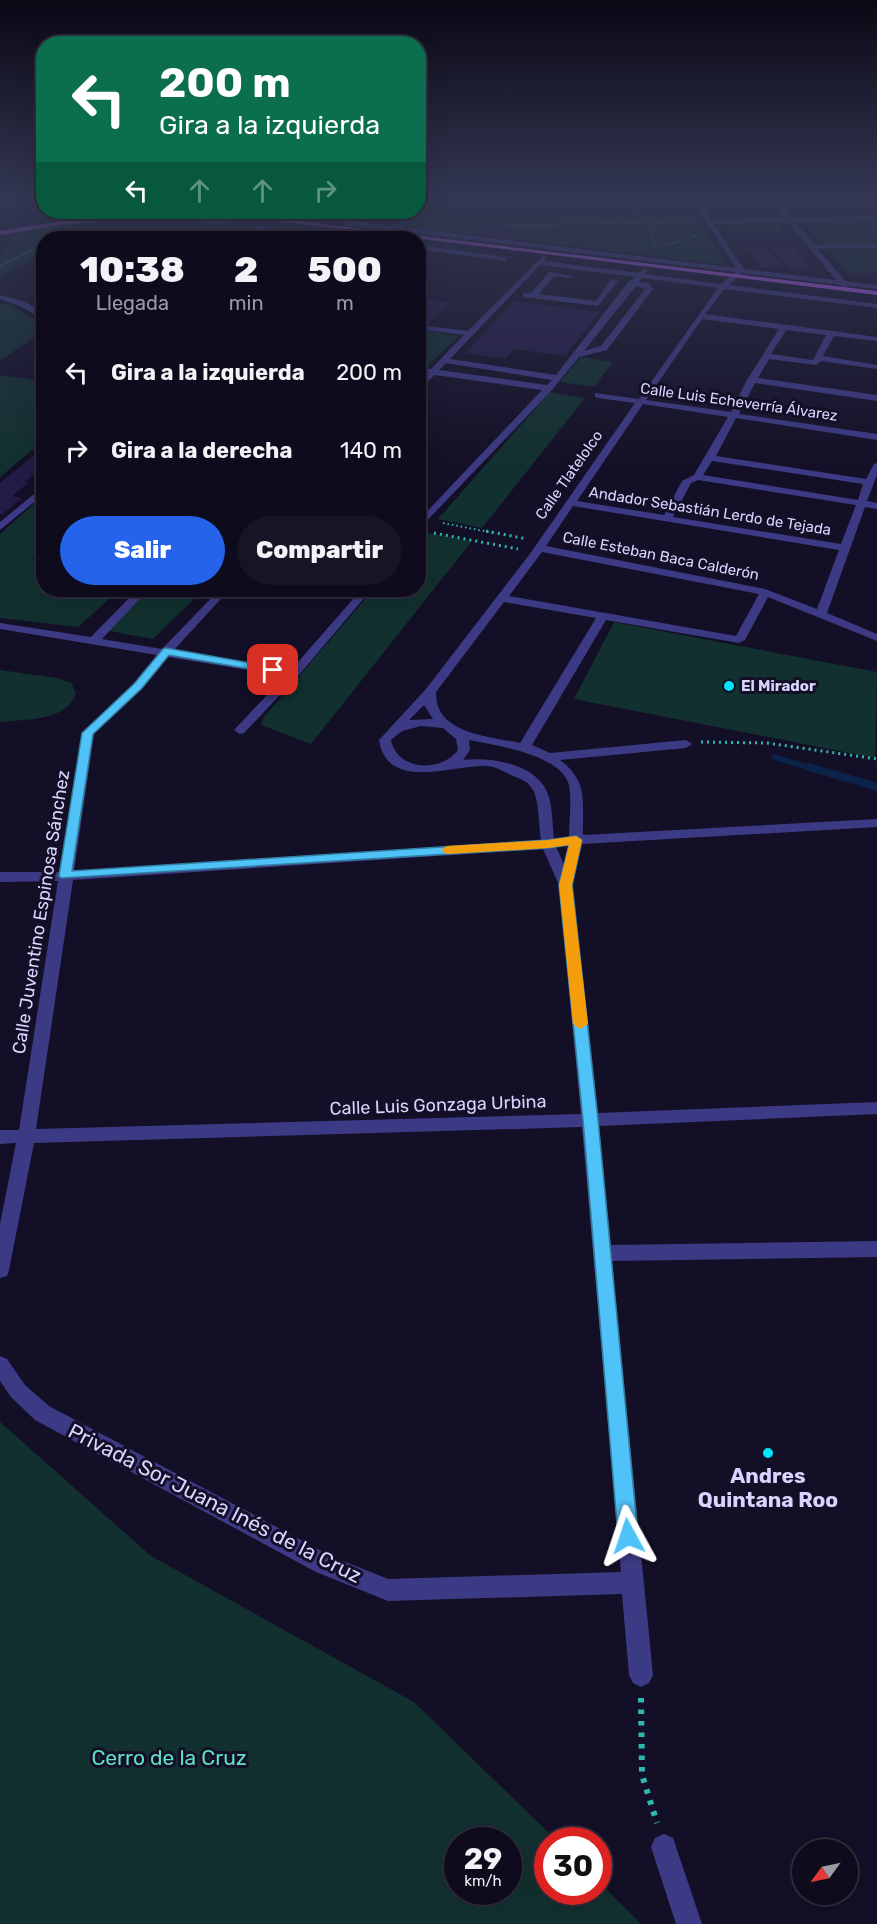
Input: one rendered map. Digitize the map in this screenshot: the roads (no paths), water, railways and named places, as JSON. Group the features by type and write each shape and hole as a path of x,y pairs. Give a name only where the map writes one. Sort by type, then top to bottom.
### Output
{"main road":[{"path":"790,288 877,300"},
{"path":"853,288 877,293"}],"street":[{"path":"426,379 516,288"},
{"path":"534,296 541,288"},
{"path":"598,303 609,288"},
{"path":"426,519 558,378 631,288"},
{"path":"576,355 604,348 650,289 648,288"},
{"name":"Calle Tlatelolco","path":"390,733 429,692 502,598 700,316 724,288"},
{"path":"779,288 877,306"},
{"path":"846,288 852,297"},
{"path":"511,293 598,303 611,310"},
{"path":"0,297 22,304 36,313"},
{"path":"700,316 877,339"},
{"path":"697,477 734,415 751,380 784,327"},
{"path":"426,328 470,334"},
{"path":"811,372 831,333"},
{"path":"766,356 877,398"},
{"path":"444,360 558,378"},
{"path":"751,380 877,367"},
{"path":"426,370 549,388"},
{"name":"Calle Luis Echeverría Álvarez","path":"598,395 877,437"},
{"path":"710,458 869,483"},
{"path":"821,614 861,503 877,466"},
{"path":"790,492 800,472"},
{"path":"667,519 687,481 697,477 877,506"},
{"path":"0,527 36,496"},
{"name":"Andador Sebastián Lerdo de Tejada","path":"570,503 845,548"},
{"name":"Calle Esteban Baca Calderón","path":"539,548 765,592 877,638"},
{"path":"502,598 739,640 765,592"},
{"path":"94,641 136,597"},
{"name":"Calle Juventino Espinosa Sánchez","path":"0,1270 26,1138 88,733 138,686 166,651 217,597"},
{"path":"240,730 294,674 360,597"},
{"path":"524,747 603,616"},
{"path":"0,626 166,651 294,674"},
{"path":"849,627 877,633"},
{"path":"429,692 427,704 446,725 460,734 524,747 548,757 569,773 574,784 576,840 566,885"},
{"path":"446,725 422,722 398,727 385,740 384,748 387,755 395,761 418,768 473,762 496,763 530,778 541,792 548,844 566,885 591,1120 601,1253 641,1675"},
{"path":"444,766 453,762 464,752 465,746 460,734"},
{"path":"548,757 686,744"},
{"path":"0,878 65,876 548,844 576,840 877,823"},
{"name":"Calle Luis Gonzaga Urbina","path":"0,1137 591,1120 877,1108"},
{"path":"601,1253 877,1249"},
{"name":"Privada Sor Juana Inés de la Cruz","path":"0,1365 18,1391 42,1413 324,1564 388,1590 632,1583"},
{"path":"664,1847 689,1924"}],"waterway":[{"path":"774,757 814,769"},
{"path":"809,767 877,787"}],"place":[{"name":"El Mirador","path":"729,686"},
{"name":"Andres Quintana Roo","path":"768,1453"}],"park label":[{"name":"Cerro de la Cruz","path":"169,1757"}]}
